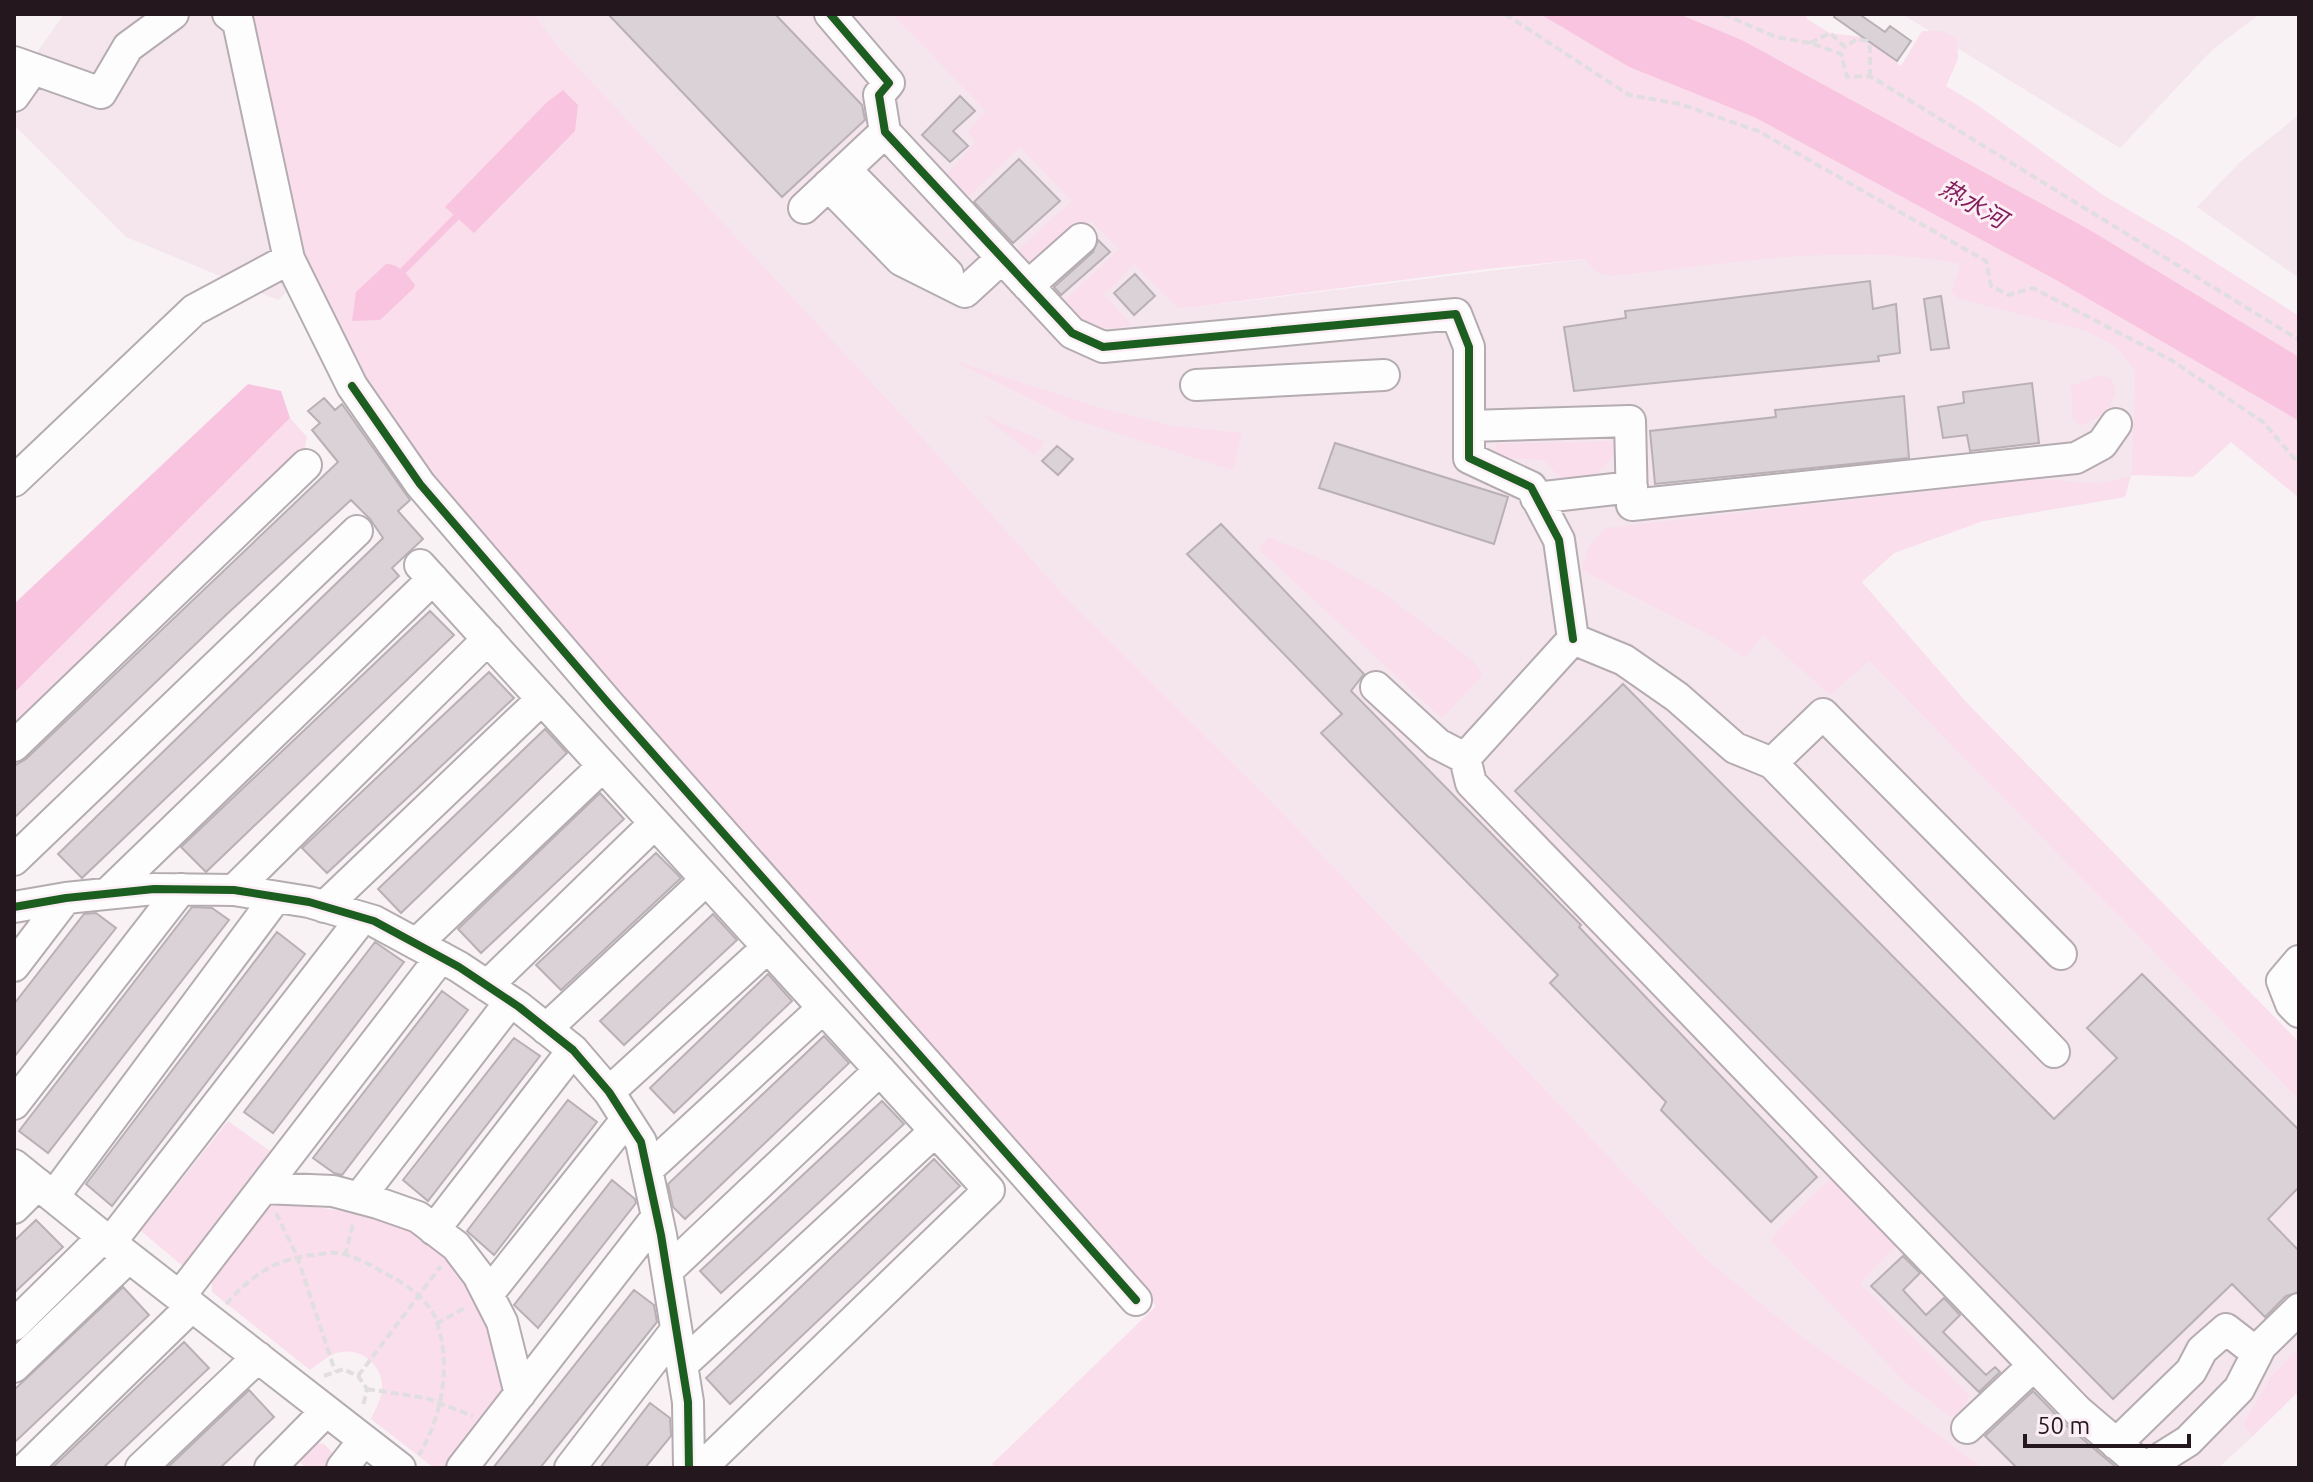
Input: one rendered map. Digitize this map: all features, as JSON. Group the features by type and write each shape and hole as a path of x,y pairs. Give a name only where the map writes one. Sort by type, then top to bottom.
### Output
{"street":[{"path":"14,96 20,61 101,93 128,47 173,14"},
{"path":"228,14 238,22 289,259 352,386 420,484 609,704 1136,1300"},
{"path":"830,14 889,83 879,95 885,132 1072,333 1103,347 1456,314 1469,347 1469,458 1531,487 1559,540 1573,639"},
{"path":"804,208 885,132"},
{"path":"837,177 901,260 965,292 1002,258"},
{"path":"1028,286 1081,239"},
{"path":"14,481 194,310 289,259"},
{"path":"1287,330 1288,380"},
{"path":"1196,385 1384,375"},
{"path":"1469,426 1630,421 1632,505 2076,458 2102,444 2116,424"},
{"path":"14,746 306,465"},
{"path":"1536,498 1632,487"},
{"path":"14,860 357,531"},
{"path":"108,893 426,572 989,1190 701,1468"},
{"path":"234,890 488,639"},
{"path":"1465,758 1573,639"},
{"path":"1573,639 1624,660 1677,697 1735,748 1772,763 2054,1052"},
{"path":"1376,687 1438,744 1465,758 1471,783 2033,1366 2078,1411 2145,1468 2188,1441 2229,1400 2239,1389 2261,1346 2299,1309"},
{"path":"324,907 542,699"},
{"path":"1772,763 1823,714 2061,954"},
{"path":"26,1468 194,1307 263,1188 428,950 603,766"},
{"path":"359,1198 499,994 655,823"},
{"path":"546,1029 706,880"},
{"path":"14,1104 181,889"},
{"path":"14,907 108,893 181,889 234,890 324,907 374,921 428,950 499,994 573,1050 609,1092 641,1142 667,1271 688,1402 689,1454 667,1468"},
{"path":"14,1208 46,1190 276,897"},
{"path":"14,966 66,898"},
{"path":"14,1367 114,1246 362,918"},
{"path":"609,1092 768,947"},
{"path":"2299,961 2282,981 2291,1004 2299,1012"},
{"path":"647,1170 823,1008"},
{"path":"445,1238 573,1050"},
{"path":"667,1271 880,1070"},
{"path":"488,1294 626,1120"},
{"path":"682,1365 935,1131"},
{"path":"14,1165 336,1418 409,1462"},
{"path":"263,1188 333,1191 359,1198 418,1217 445,1238 478,1275 502,1322 520,1394"},
{"path":"462,1468 657,1217"},
{"path":"14,1325 114,1246"},
{"path":"2116,1444 2191,1371 2202,1350 2226,1329 2257,1353"},
{"path":"570,1468 676,1330"},
{"path":"141,1468 258,1357"},
{"path":"1967,1428 2033,1366"},
{"path":"270,1468 336,1418"},
{"path":"336,1418 342,1468"}],"path":[{"path":"1505,14 1629,95 1680,104 1758,131 1986,261 1991,286 2008,295 2033,288 2171,360 2263,422 2299,464"},
{"path":"1723,14 1776,37 1810,43 1841,54 1847,77 1870,76 2299,340"},
{"path":"1810,43 1830,33 1845,47 1857,39 1867,41 1870,76"},
{"path":"263,1188 297,1256 335,1371"},
{"path":"345,1256 359,1198"},
{"path":"358,1376 418,1296 445,1238"},
{"path":"194,1307 245,1282 269,1266 297,1256 337,1253 371,1265 396,1279 433,1312 443,1361 441,1402 431,1435 409,1462"},
{"path":"436,1324 488,1294"},
{"path":"343,1369 358,1376 367,1389 366,1401 336,1418 327,1373 335,1371 343,1369"},
{"path":"367,1389 441,1402 495,1426"}],"shaded area":[{"path":"64,14 892,14 1180,309 1586,259 1839,253 1923,257 1962,264 2116,347 2135,371 2131,475 2125,497 1983,521 1894,553 1862,582 1868,660 2299,1100 2299,1347 2271,1376 2243,1424 2252,1437 2218,1468 1983,1468 1801,1336 1706,1259 1275,805 1070,602 557,45 278,300 126,237 14,125 14,85"},
{"path":"246,14 533,14 557,45 897,410 1070,602 1275,805 1706,1259 1801,1336 1983,1468 996,1468 992,1464 1156,1306 447,501 360,380 293,231"},
{"path":"892,14 1540,14 1629,67 1756,118 2054,279 2299,421 2299,498 2231,442 2193,477 2131,475 2135,371 2116,347 2084,330 1960,299 1951,292 1961,264 1874,255 1830,255 1741,261 1610,276 1595,271 1585,259 1179,309 1134,264 1104,295 1132,325 1110,328 1093,326 1078,319 1063,303 1119,249 1091,221 1037,268 1025,266 946,175 975,143 968,131 986,111","holes":["1020,147 1072,201 1018,250 967,198"]},
{"path":"1679,14 1806,14 1807,19 1830,33 1862,37 1901,66 1922,31 1942,31 1957,39 1958,59 1946,86 2103,195 2299,316 2299,357 2090,230 1742,40"},
{"path":"1902,14 2260,14 2212,50 2120,148"},
{"path":"2299,115 2299,278 2197,207 2240,162"},
{"path":"952,360 1100,408 1173,426 1242,433 1233,470 1072,419"},
{"path":"2100,375 2112,379 2116,392 2107,412 2080,426 2073,419 2071,386"},
{"path":"981,414 1045,442 1034,455"},
{"path":"290,418 307,437 304,453 14,734 14,693"},
{"path":"1621,441 1619,450 1593,478 1561,478 1544,460 1495,457 1496,444"},
{"path":"2131,476 2125,497 1983,521 1894,553 1862,582 1969,705 2299,1042 2299,1100 1869,661 1830,695 1763,635 1745,657 1711,636 1582,570 1588,548 1605,528 2039,479 2100,484"},
{"path":"1268,537 1331,563 1383,593 1473,661 1483,675 1442,718 1259,549"},
{"path":"228,1121 270,1151 274,1161 185,1268 141,1231"},
{"path":"1834,1175 1898,1244 1860,1283 1969,1395 1963,1411 1950,1416 1907,1384 1771,1241 1776,1232"},
{"path":"268,1199 371,1216 404,1225 437,1242 479,1301 494,1340 507,1400 453,1465 434,1468 371,1419 379,1401 382,1381 375,1365 369,1360 354,1352 337,1353 310,1370 212,1292 212,1275"},
{"path":"2299,1347 2299,1391 2252,1437 2243,1424 2271,1376"},
{"path":"315,1443 324,1444 332,1452 326,1468 306,1468 296,1458"}],"water":[{"name":"热水河","path":"1540,14 1679,14 1742,40 2090,230 2299,357 2299,421 2054,279 1756,118 1629,67"},
{"path":"563,90 578,105 575,131 474,233 445,207 546,103"},
{"path":"386,264 403,271 415,285 413,289 380,320 352,321 356,292"},
{"path":"248,384 281,391 290,418 14,693 14,604"}],"building":[{"path":"608,14 775,14 862,105 865,120 782,197"},
{"path":"1836,14 1859,14 1885,32 1890,26 1911,41 1897,61 1834,17"},
{"path":"960,96 975,111 953,131 968,146 950,162 922,135"},
{"path":"1019,159 1060,201 1013,243 974,202"},
{"path":"1098,240 1110,252 1061,295 1054,287 1093,252"},
{"path":"1135,274 1155,296 1134,315 1114,293"},
{"path":"1870,281 1873,309 1896,304 1900,353 1878,356 1879,361 1574,391 1564,327 1626,318 1625,311"},
{"path":"1941,296 1949,348 1931,350 1924,299"},
{"path":"2032,383 2039,443 1970,451 1967,435 1943,438 1938,407 1964,403 1963,392"},
{"path":"1904,396 1909,458 1655,484 1650,431 1776,417 1775,410"},
{"path":"324,398 335,410 342,404 410,500 398,511 423,539 392,568 399,576 82,878 58,854 383,538 351,500 14,818 14,766 26,759 338,462 312,430 320,423 308,411"},
{"path":"1335,443 1508,497 1494,544 1319,488"},
{"path":"1057,446 1073,459 1058,475 1042,461"},
{"path":"1221,524 1364,674 1351,691 1581,925 1579,927 1817,1177 1771,1222 1661,1110 1666,1102 1550,983 1558,975 1321,733 1342,714 1187,554"},
{"path":"430,611 454,635 206,872 181,847"},
{"path":"489,672 514,698 327,873 302,848"},
{"path":"1623,684 2054,1119 2117,1058 2087,1028 2142,974 2299,1130 2299,1187 2268,1219 2299,1251 2299,1292 2286,1296 2265,1317 2232,1284 2113,1399 1515,791"},
{"path":"545,729 567,753 401,913 378,889"},
{"path":"600,793 624,819 481,953 458,929"},
{"path":"656,853 681,878 561,990 536,965"},
{"path":"192,907 212,908 229,920 48,1153 19,1131"},
{"path":"96,913 116,928 14,1057 14,1004 84,914"},
{"path":"713,914 737,940 624,1045 600,1021"},
{"path":"277,932 305,954 112,1206 86,1184"},
{"path":"375,942 404,962 273,1133 244,1112"},
{"path":"768,974 792,1001 674,1113 650,1088"},
{"path":"442,991 468,1010 342,1175 334,1173 313,1158"},
{"path":"824,1036 849,1063 685,1219 673,1207 668,1184"},
{"path":"514,1038 540,1056 428,1201 403,1180"},
{"path":"568,1100 597,1122 494,1255 467,1231"},
{"path":"882,1101 904,1124 721,1293 700,1271"},
{"path":"934,1159 960,1186 730,1404 706,1378"},
{"path":"612,1180 636,1203 538,1328 514,1305"},
{"path":"36,1220 63,1247 14,1293 14,1241"},
{"path":"1903,1256 1920,1273 1903,1290 1926,1315 1944,1298 1960,1315 1943,1332 1986,1375 1995,1367 2000,1372 1979,1392 1871,1286"},
{"path":"123,1287 149,1315 14,1443 14,1390"},
{"path":"634,1290 654,1305 657,1322 540,1468 493,1468"},
{"path":"184,1342 209,1368 103,1468 52,1468"},
{"path":"249,1390 274,1417 220,1468 167,1468"},
{"path":"2033,1391 2066,1425 2117,1468 2017,1468 1985,1436"},
{"path":"650,1403 670,1418 671,1436 645,1468 600,1468"}],"waterway":[{"path":"398,276 462,211"}],"cycle path":[{"path":"830,14 889,83 879,95 885,132 1072,333 1103,347 1456,314 1469,347 1469,458 1531,487 1559,540 1573,639"},
{"path":"352,386 420,484 609,704 1136,1300"},
{"path":"14,907 154,889 234,890 309,902 374,921 459,967 519,1007 573,1050 609,1092 641,1142 661,1235 688,1402 689,1468"}]}
